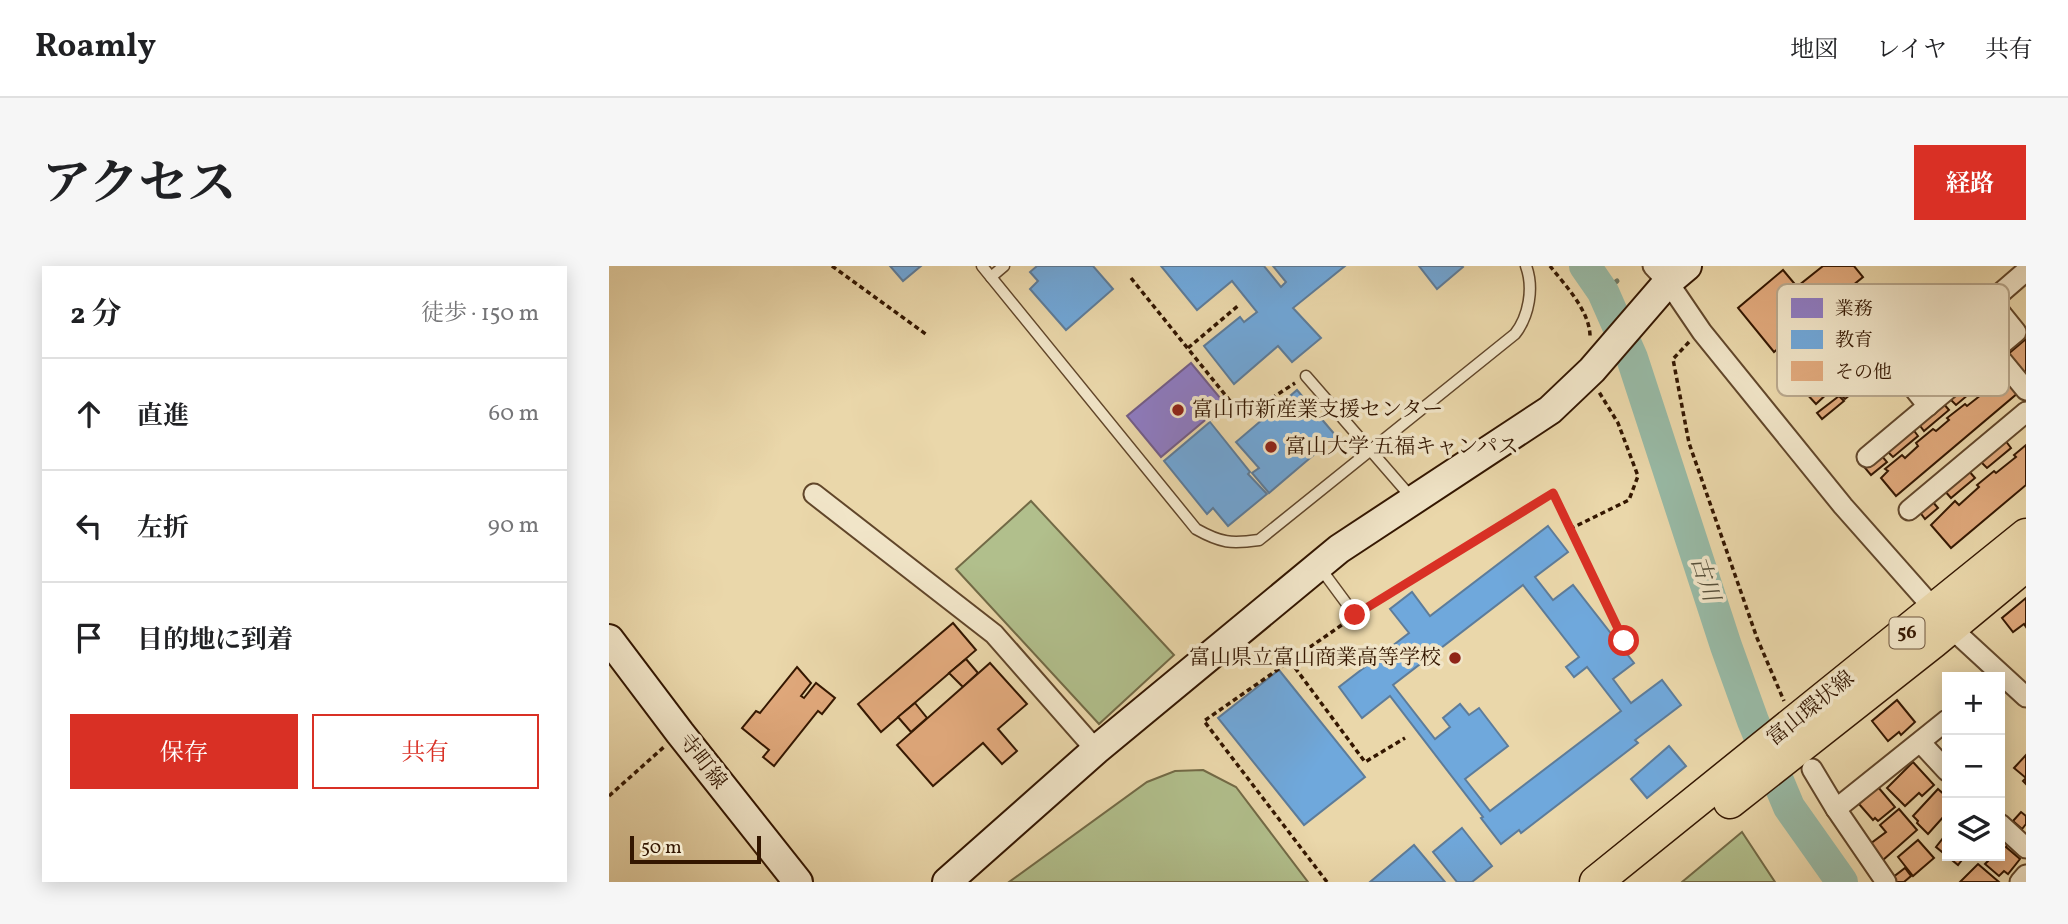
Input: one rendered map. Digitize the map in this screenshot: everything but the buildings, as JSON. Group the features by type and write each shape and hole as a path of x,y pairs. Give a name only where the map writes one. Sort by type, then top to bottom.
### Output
{"main road":[{"name":"富山環状線","path":"1943,619 2026,535"},
{"name":"富山環状線","path":"1596,882 1795,739 1943,619 2026,565"},
{"name":"富山環状線","path":"1631,882 1739,780"}],"street":[{"path":"2009,286 2026,271"},
{"path":"947,882 1096,750 1339,549 1550,410 1593,367 1666,278 1702,332 1843,506 1943,619 1995,672"},
{"path":"2009,323 2016,332 2009,338"},
{"path":"2009,369 2026,390"},
{"path":"1920,396 1928,406"},
{"path":"1867,457 1940,396"},
{"path":"1909,510 2026,412"},
{"path":"814,494 994,634 1096,750"},
{"name":"寺町線","path":"614,655 680,733 798,882"},
{"path":"2005,680 2026,697"},
{"path":"1836,809 1942,724"},
{"path":"1795,739 1836,809 1886,882"},
{"path":"1921,743 1942,766"},
{"path":"2005,829 2026,848"},
{"path":"2019,882 2026,875"}],"lane":[{"path":"982,266 1196,529 1217,541 1240,543 1259,540 1515,334 1527,309 1531,283 1526,266"},
{"path":"991,277 1004,266"},
{"path":"1306,376 1413,500"},
{"path":"1319,565 1355,615"}],"path":[{"path":"832,266 927,335"},
{"path":"1550,266 1580,307 1591,332 1593,367 1618,423 1637,476 1629,500 1570,528"},
{"path":"1131,278 1243,417 1306,376"},
{"path":"1188,348 1239,305"},
{"path":"1693,338 1672,359 1689,443 1795,739"},
{"path":"1327,882 1204,721 1355,615 1553,493 1624,641"},
{"path":"1290,661 1365,762 1405,738"},
{"path":"609,796 680,733"}],"green space":[{"path":"1031,501 1174,655 1099,724 956,569"},
{"path":"1203,770 1236,787 1308,882 1009,882 1147,782 1175,771"},
{"path":"1742,832 1775,882 1682,882"}],"waterway":[{"name":"古川","path":"1585,266 1603,292 1632,358 1753,721 1789,807 1842,882"},
{"path":"1603,292 1617,281"}],"place":[{"name":"富山市新産業支援センター","path":"1178,410"},
{"name":"富山大学 五福キャンパス","path":"1271,447"},
{"name":"富山県立富山商業高等学校","path":"1455,658"}],"route":[{"path":"1355,615 1553,493 1624,641"}]}
